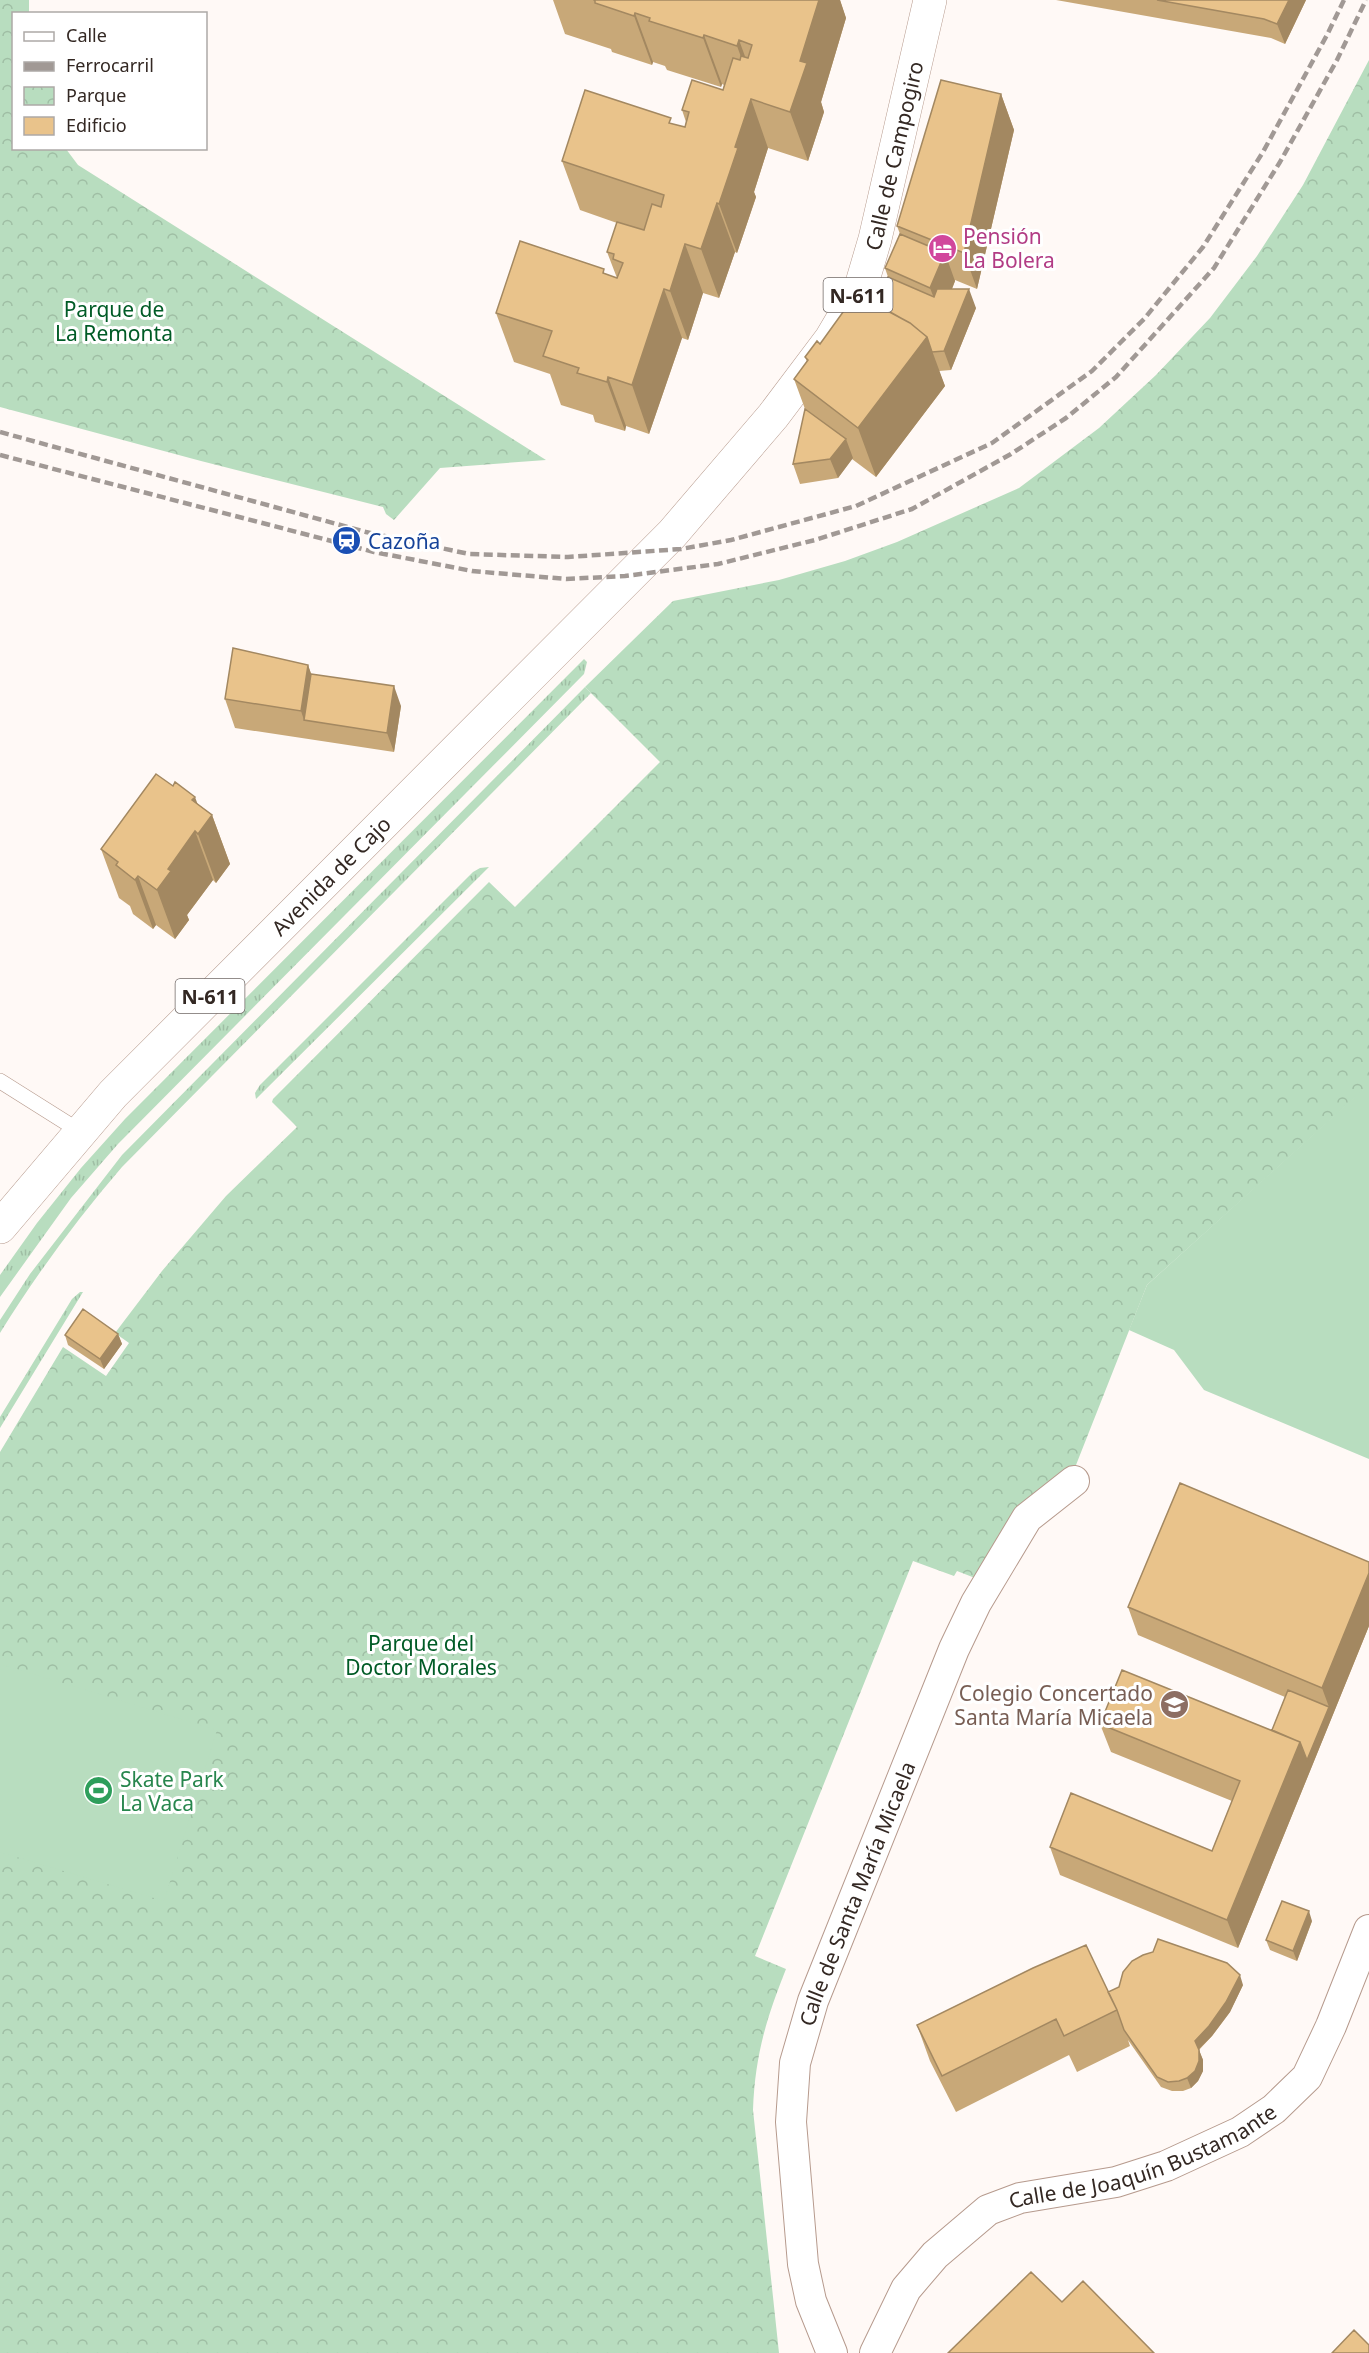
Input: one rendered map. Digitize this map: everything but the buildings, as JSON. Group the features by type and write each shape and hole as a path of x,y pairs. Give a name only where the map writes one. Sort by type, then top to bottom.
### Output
{"highway":[{"name":"Calle de Campogiro","path":"672,534 773,416 831,339 860,290 875,239 930,0"},
{"name":"Avenida de Cajo","path":"0,1227 122,1086 672,534"}],"street":[{"name":"Calle de Santa María Micaela","path":"832,2353 811,2301 803,2264 791,2122 795,2062 813,2001 954,1649 976,1603 1027,1518 1074,1481"},
{"name":"Calle de Joaquín Bustamante","path":"875,2353 906,2289 935,2255 988,2210 1020,2198 1116,2182 1167,2166 1240,2132 1274,2109 1307,2077 1331,2026 1369,1930"}],"lane":[{"path":"0,1081 81,1132"}],"green space":[{"name":"Parque de La Remonta","path":"0,0 29,0 29,12 12,12 12,150 67,150 78,165 546,460 440,468 394,520 386,514 383,507 0,407"},
{"name":"Parque del Doctor Morales","path":"1369,60 1369,1085 1147,1285 1076,1465 1041,1489 975,1578 957,1571 954,1576 913,1561 755,1956 786,1969 759,2055 753,2110 779,2353 0,2353 0,1452 63,1347 106,1376 129,1343 115,1333 162,1271 226,1196 297,1127 272,1102 273,1099 489,882 515,907 660,762 585,687 673,601 779,580 845,561 897,542 1019,488 1099,428 1156,375 1210,318 1257,256 1303,185"},
{"path":"584,659 587,662 584,674 118,1144 71,1198 0,1297 0,1275 37,1223 81,1168 125,1119"},
{"path":"585,687 591,693 122,1167 58,1248 0,1333 0,1320 30,1274 122,1155"},
{"path":"489,867 256,1099 255,1093 260,1085 473,872"},
{"path":"1369,1084 1369,1459 1204,1390 1174,1350 1129,1330 1147,1285"},
{"path":"83,1292 0,1428 0,1417 72,1299"},
{"name":"Skate Park La Vaca","path":"0,1664 217,1730 164,1901 0,1852"}],"railway":[{"path":"0,432 366,532 469,554 568,557 681,549 731,540 856,506 992,443 1092,371 1144,319 1203,247 1263,152 1344,0"},
{"path":"0,455 374,552 472,571 566,579 625,576 718,564 815,540 912,509 1011,454 1066,418 1116,377 1214,268 1280,162 1337,60 1366,0"}],"place":[{"name":"Pensión La Bolera","path":"942,248"},
{"name":"Cazoña","path":"347,541"},
{"name":"Colegio Concertado Santa María Micaela","path":"1174,1705"},
{"name":"Skate Park La Vaca","path":"99,1791"}]}
